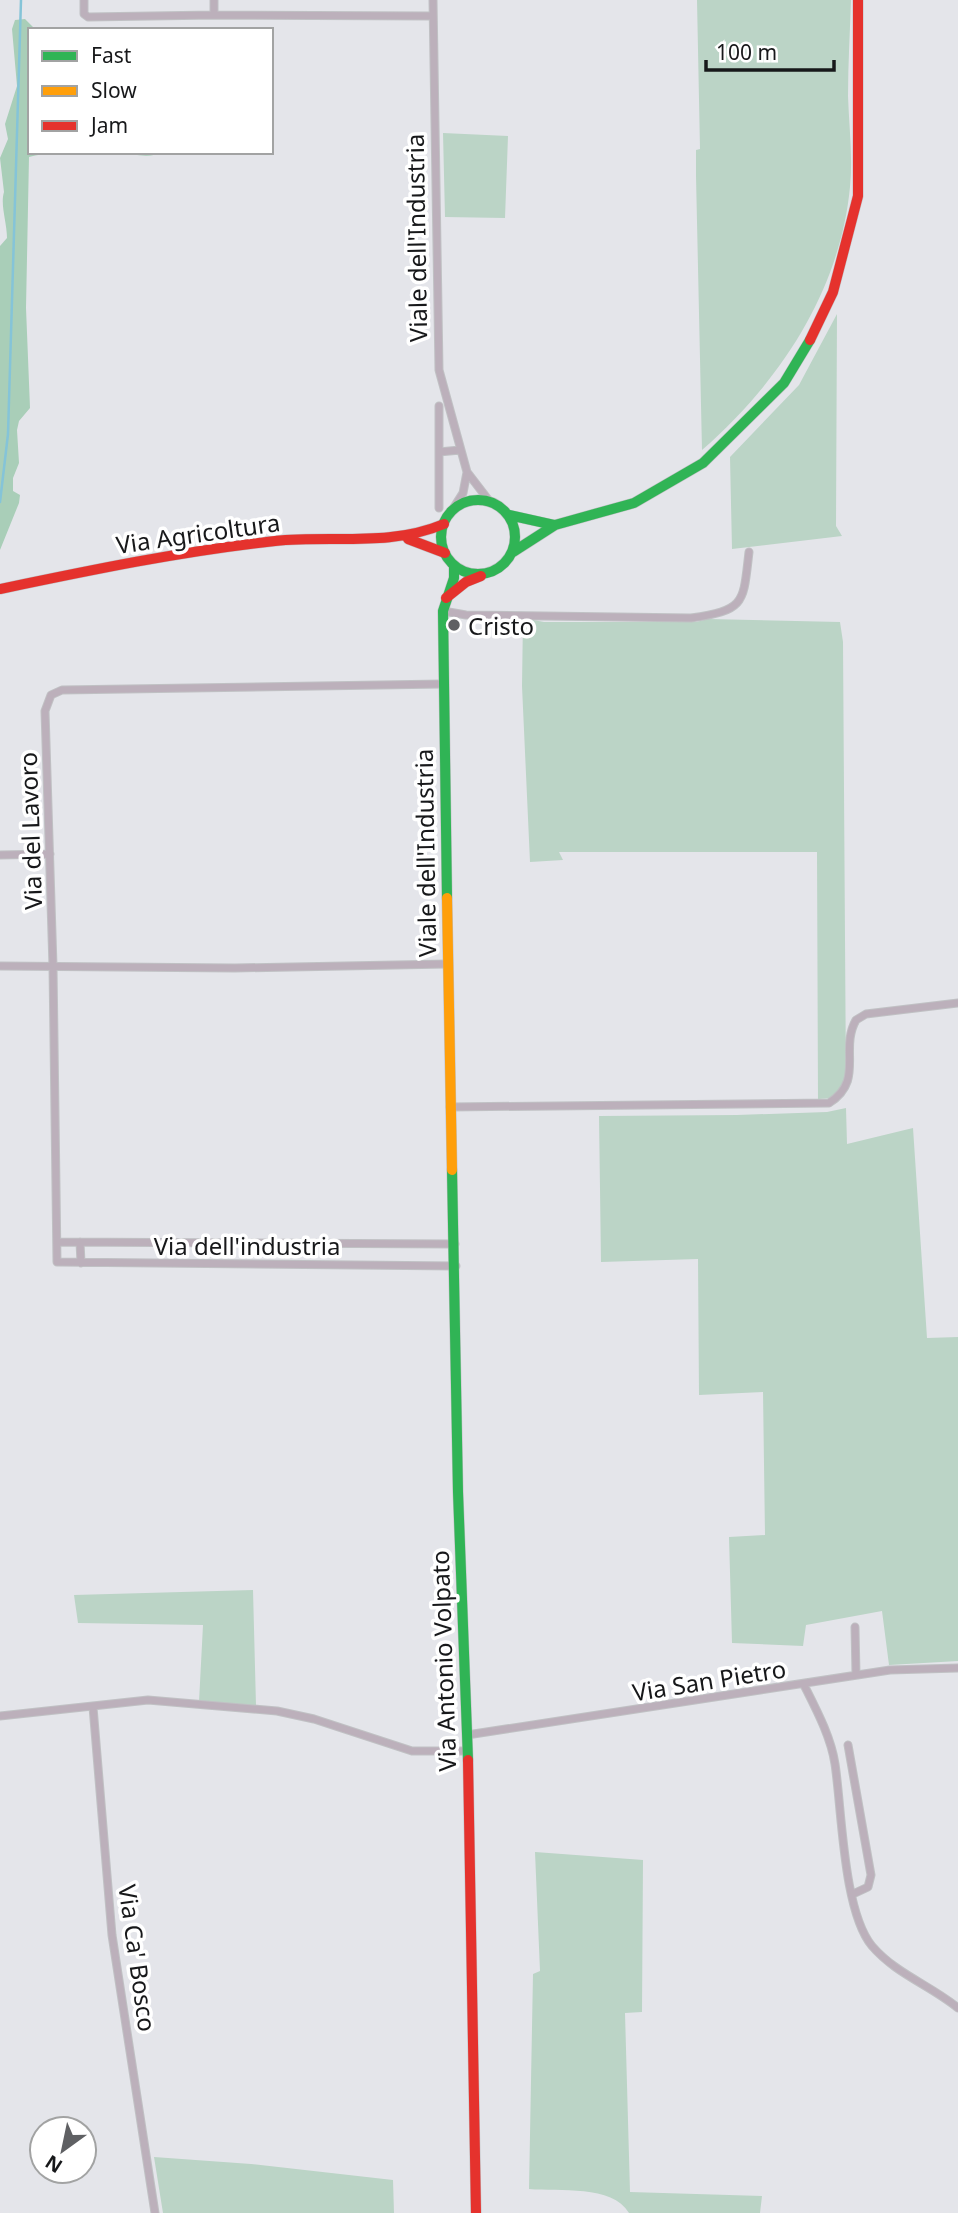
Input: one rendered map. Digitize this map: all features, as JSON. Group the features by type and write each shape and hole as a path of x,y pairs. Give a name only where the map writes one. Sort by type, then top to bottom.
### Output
{"street":[{"path":"84,0 84,14 88,17 432,16"},
{"path":"214,0 214,15"},
{"name":"Viale dell'Industria","path":"433,0 439,370 467,472 490,502 509,515"},
{"path":"446,598 466,582 502,567 513,552 555,525 634,503 702,463 726,444 784,383 810,341 833,292 858,197 858,0"},
{"path":"439,406 439,508"},
{"path":"439,452 460,450"},
{"path":"467,472 463,494 443,524 444,553 453,565 472,574 493,572"},
{"path":"451,512 469,501 490,502"},
{"path":"509,515 555,525"},
{"path":"509,515 516,533 513,552"},
{"name":"Via Agricoltura","path":"0,589 135,561 279,541 404,538 425,534 443,524"},
{"name":"Via Agricoltura","path":"404,538 427,544 444,553"},
{"path":"443,611 466,615 691,618 714,615 739,603 745,591 749,552"},
{"name":"Viale dell'Industria","path":"450,1107 443,611 454,578 453,565"},
{"name":"Via del Lavoro","path":"53,966 45,712 51,695 62,690 443,684"},
{"path":"0,855 50,854"},
{"path":"0,965 235,968 447,964"},
{"path":"53,966 57,1242"},
{"path":"450,1107 829,1103 846,1088 852,1028 856,1020 866,1014 958,1003"},
{"name":"Via Antonio Volpato","path":"450,1107 456,1244 458,1492 467,1735 476,2213"},
{"name":"Via dell'industria","path":"456,1244 57,1242 57,1262 456,1266"},
{"path":"80,1242 81,1263"},
{"path":"856,1629 856,1675"},
{"name":"Via San Pietro","path":"467,1735 890,1670 958,1668"},
{"path":"804,1685 835,1761 841,1827 853,1894 869,1943 898,1970 958,2008"},
{"path":"0,1716 148,1700 277,1711 314,1719 412,1751 467,1751"},
{"name":"Via Ca' Bosco","path":"93,1707 112,1935 155,2213"},
{"path":"848,1745 872,1875 868,1887 853,1894"}],"green space":[{"path":"697,0 851,0 848,96 851,176 844,225 834,262 802,332 780,364 757,395 702,450 696,176 696,150 700,149"},
{"path":"25,19 34,28 28,28 28,154 46,154 29,157 26,308 30,408 19,421 17,430 19,463 13,478 13,491 20,495 19,503 0,550 0,246 7,238 0,158 8,139 5,124 17,86 12,29 15,20"},
{"path":"443,133 508,136 505,218 445,217"},
{"path":"124,154 158,154 147,156"},
{"path":"837,314 836,526 842,536 732,549 730,457 799,385"},
{"path":"523,618 544,622 696,622 708,619 840,622 843,642 846,1085 835,1098 818,1099 817,852 559,852 563,860 530,862 522,686"},
{"path":"846,1108 847,1144 913,1128 927,1338 958,1337 958,1661 889,1665 882,1611 806,1625 803,1646 732,1643 729,1537 765,1535 763,1392 699,1395 698,1259 601,1262 599,1116 737,1115 827,1112"},
{"path":"253,1590 256,1706 199,1702 203,1625 78,1623 74,1595"},
{"path":"535,1852 643,1860 642,2012 625,2013 630,2192 762,2196 760,2213 629,2213 621,2204 598,2193 529,2189 533,1974 540,1971"},
{"path":"154,2157 251,2164 393,2180 394,2213 163,2213"}],"waterway":[{"path":"0,502 8,434 21,0"}],"traffic: fast":[{"path":"513,552 555,525 634,503 703,463 784,383 810,340"},
{"path":"471,500 485,500 499,506 509,516 515,537 509,558 499,568 485,574 471,574 457,568 447,558 441,544 441,530 447,516 457,506 471,500"},
{"path":"509,515 554,525"},
{"path":"447,898 443,611 454,578 454,565"},
{"path":"452,1170 458,1492 468,1760"}],"traffic: slow":[{"path":"447,898 452,1170"}],"traffic: jam":[{"path":"810,340 833,292 858,196 858,0"},
{"path":"0,589 206,550 297,539 403,536 444,524"},
{"path":"408,539 445,553"},
{"path":"446,598 466,582 481,576"},
{"path":"468,1760 476,2213"}],"place":[{"name":"Cristo","path":"454,625"}]}
